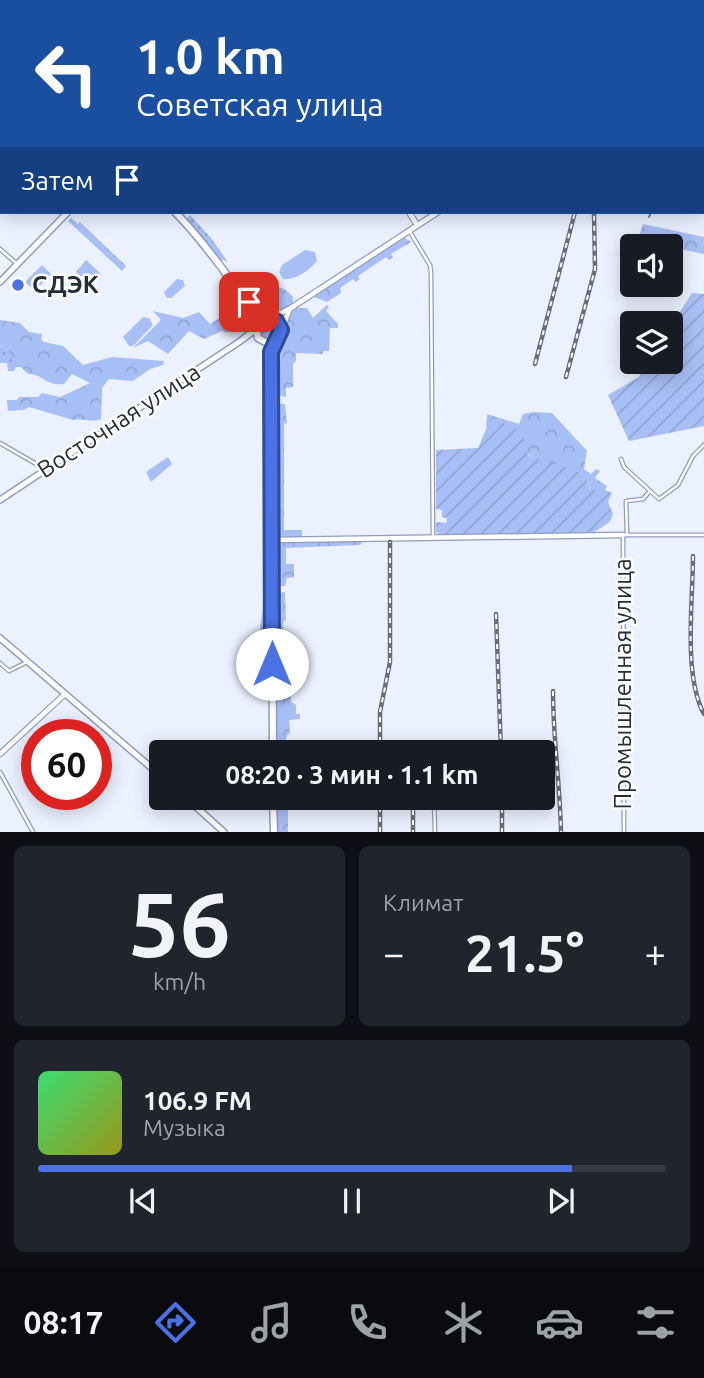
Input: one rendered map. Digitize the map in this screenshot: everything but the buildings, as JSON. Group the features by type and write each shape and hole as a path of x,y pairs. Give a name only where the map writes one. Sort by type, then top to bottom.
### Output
{"main road":[{"path":"0,280 65,214"},
{"path":"179,214 243,295 255,318 256,328 267,352 272,542 271,740"},
{"path":"248,303 258,314 278,323 281,332 271,352 269,403"},
{"path":"256,328 260,321 269,318"},
{"name":"Восточная улица","path":"0,500 239,342 256,328"},
{"name":"Восточная улица","path":"239,342 248,338 261,341"},
{"path":"261,341 269,343 276,340"},
{"path":"0,638 149,766"},
{"path":"199,810 224,832"},
{"path":"272,810 272,832"}],"street":[{"path":"410,214 417,225"},
{"path":"269,318 291,308 435,214"},
{"path":"409,231 430,265 431,273 433,538"},
{"path":"0,248 16,264"},
{"path":"281,332 286,314 291,308"},
{"path":"0,443 45,469"},
{"path":"621,459 624,467 659,499 678,485 693,456 704,445"},
{"path":"625,536 626,501 643,499 650,491"},
{"name":"Промышленная улица","path":"272,542 704,535"},
{"name":"Промышленная улица","path":"624,832 625,536"},
{"path":"0,663 9,671 28,662"},
{"path":"0,754 65,694"},
{"path":"0,772 33,832"},
{"path":"434,810 435,832"}],"green space":[{"path":"190,215 228,262 220,259 187,218"},
{"path":"71,218 78,224 80,222 126,266 122,271 68,221"},
{"path":"643,224 704,237 704,254 683,250 683,234 640,234"},
{"path":"404,237 411,242 391,254 393,257 389,260 386,257 358,276 360,279 356,282 353,279 340,288 341,293 327,302 314,297"},
{"path":"305,250 315,252 317,261 302,274 283,279 279,272 282,265"},
{"path":"86,260 101,274 90,286 76,272"},
{"path":"42,265 51,274 35,291 25,282"},
{"path":"251,275 267,288 275,286 284,289 293,297 293,303 286,308 268,312 259,303 251,301 247,288"},
{"path":"177,279 183,280 185,286 171,298 167,298 164,292"},
{"path":"692,293 704,294 704,426 629,441 608,395 641,374 683,374 683,311 680,311"},
{"path":"236,298 243,305 244,314 251,312 253,323 242,328 239,325 226,333 222,331 204,339 189,331 168,354 148,341 133,348 161,320 153,311 183,318 199,312 210,324 231,311 232,300"},
{"path":"327,305 329,307 326,311 338,324 338,328 330,328 329,351 323,351 323,354 296,353 293,387 286,388 286,397 273,394 273,359 276,347 285,341 288,315 296,308 307,308 313,318"},
{"path":"143,317 149,318 153,325 133,346 129,346 123,337"},
{"path":"0,320 20,323 29,332 42,334 41,339 44,342 63,346 83,365 112,357 164,361 163,365 150,369 133,381 109,379 102,388 101,419 73,420 29,407 8,411 7,400 38,397 42,393 60,397 90,383 72,374 64,384 57,384 28,374 11,357 8,350 0,350 3,347 0,345"},
{"path":"264,322 272,322 277,331 275,338 264,340 259,335 259,327"},
{"path":"0,345 3,347 1,350 8,350 23,367 8,371 7,363 0,363"},
{"path":"274,404 285,404 287,423 284,424 284,530 302,530 302,537 281,538 274,533"},
{"path":"552,413 587,451 584,469 591,474 596,469 600,471 595,478 607,486 605,490 590,490 586,476 528,454 491,419 488,429 486,428 487,414 519,424 523,414"},
{"path":"491,418 522,431 528,455 586,476 590,490 612,493 608,502 613,514 610,522 591,534 440,535 436,532 436,522 446,523 447,518 442,517 442,510 436,509 436,450 478,448"},
{"path":"168,457 172,464 151,482 146,472"},
{"path":"281,542 362,542 360,545 286,548 286,564 294,564 294,577 287,578 285,586 279,586 274,582 274,550"},
{"path":"285,592 283,652 299,659 276,663 275,596"},
{"path":"264,603 265,651 262,654 260,626"},
{"path":"284,665 284,679 289,680 291,702 296,705 296,714 300,714 300,719 289,720 290,733 286,740 275,740 275,672"},
{"path":"275,810 288,810 288,832 275,832"}],"railway":[{"path":"535,364 574,214"},
{"path":"566,377 595,269 594,214"},
{"path":"380,740 380,712 390,662 390,542"},
{"path":"693,556 691,659 697,698 704,714"},
{"path":"496,614 501,740"},
{"path":"553,691 561,832"},
{"path":"380,810 380,832"},
{"path":"413,810 413,832"},
{"path":"502,810 502,832"}],"place":[{"name":"СДЭК","path":"18,285"}],"route":[{"path":"249,302 261,316 276,321 281,330 271,352 272,664"}]}
